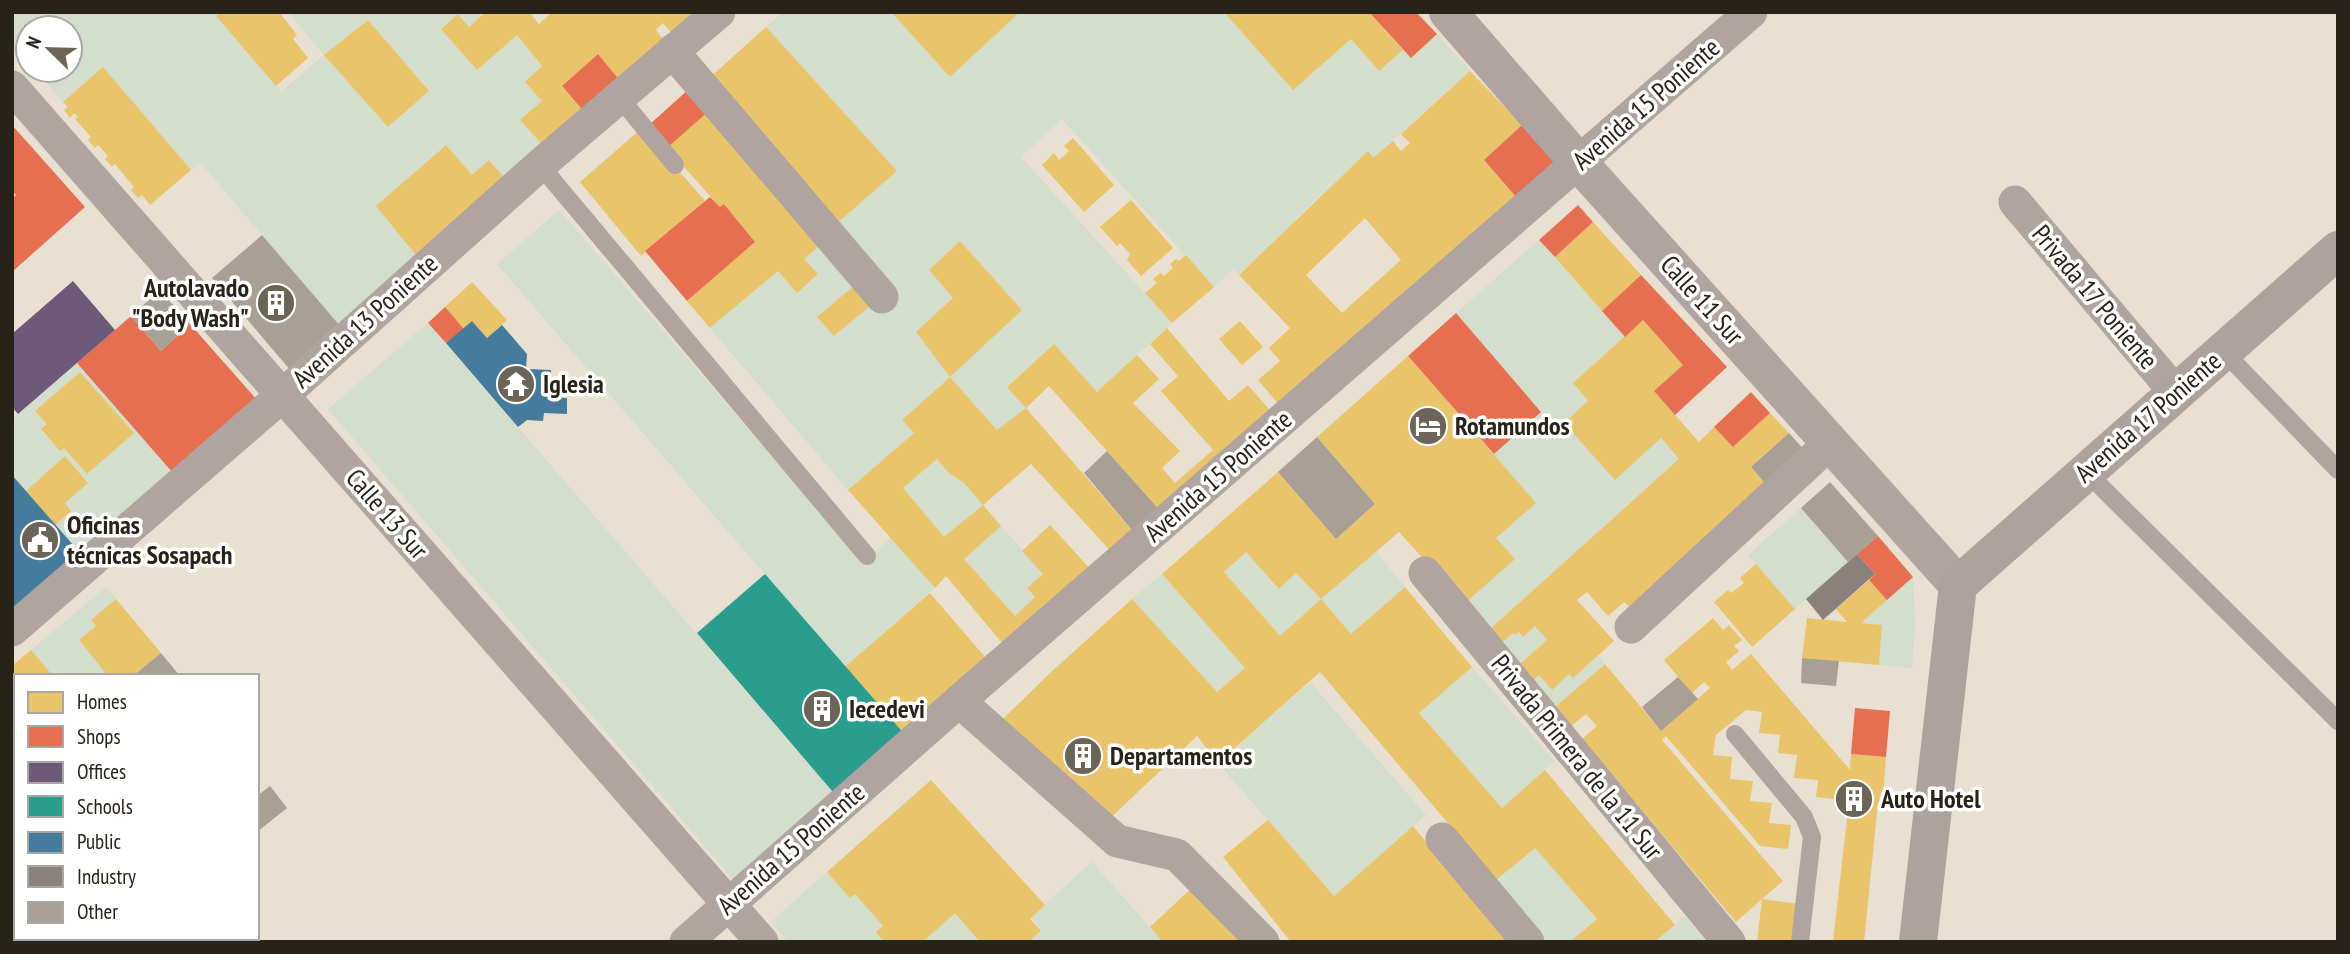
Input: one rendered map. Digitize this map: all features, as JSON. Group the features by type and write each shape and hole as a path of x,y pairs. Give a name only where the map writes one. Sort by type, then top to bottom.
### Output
{"main road":[{"name":"Avenida 17 Poniente","path":"1958,585 2338,250"},
{"path":"1918,942 1958,585"}],"street":[{"name":"Avenida 13 Poniente","path":"12,630 283,395 540,165 719,12"},
{"name":"Calle 11 Sur","path":"1448,12 1579,163 1958,585"},
{"name":"Avenida 15 Poniente","path":"686,942 1751,12"},
{"path":"672,51 883,297"},
{"name":"Calle 13 Sur","path":"12,87 762,942"},
{"name":"Privada 17 Poniente","path":"2015,202 2176,393"},
{"path":"1631,627 1830,443"},
{"name":"Privada Primera de la 11 Sur","path":"1425,573 1728,942"},
{"path":"959,701 1117,841 1177,855 1263,942"},
{"path":"1442,839 1528,942"}],"lane":[{"path":"619,97 675,165"},
{"path":"540,165 867,556"},
{"path":"2223,351 2338,470"},
{"path":"2086,472 2338,721"},
{"path":"1735,734 1804,817 1812,837 1800,942"}],"shaded area":[{"path":"14,876 14,940 74,942 12,942"}],"green space":[{"path":"12,12 221,12 217,17 281,92 324,55 288,12 486,12 469,27 458,14 442,29 477,70 517,35 542,66 525,82 542,101 520,120 546,149 508,182 489,160 472,175 445,145 377,206 420,260 341,327 201,163 191,170 103,67 84,84 84,14 14,14 14,46","holes":["367,20 429,91 389,127 325,55"]},
{"path":"783,12 891,12 950,77 1020,12 1224,12 1293,90 1351,39 1379,71 1403,50 1411,58 1437,34 1470,71 1373,158 1368,152 1239,274 1233,269 1214,287 1062,119 1021,157 1172,323 1097,392 1053,345 1007,386 1026,408 997,430 950,377 902,420 914,433 848,490 710,328 778,271 797,293 818,275 804,259 821,244 856,284 818,316 834,336 892,287 836,224 897,171 766,27","holes":["960,241 1022,310 992,337 917,332 953,298 929,270"]},
{"path":"47,84 84,84 63,102"},
{"path":"559,210 863,562 892,537 935,588 845,667 497,264"},
{"path":"1539,240 1625,337 1573,383 1588,401 1564,423 1661,438 1679,459 1488,631 1464,604 1514,559 1496,538 1535,503 1494,454 1541,412 1456,313"},
{"path":"428,323 838,798 738,885 328,409"},
{"path":"77,363 173,473 81,554 55,525 71,511 65,503 88,482 65,456 26,491 12,475 12,420","holes":["80,372 133,433 60,451 41,430 47,424 36,411"]},
{"path":"937,459 949,473 964,483 983,505 944,537 903,488"},
{"path":"1801,508 1848,562 1795,609 1748,555"},
{"path":"1001,526 1043,574 1028,587 1035,597 1015,616 964,559"},
{"path":"1246,552 1278,589 1296,573 1321,599 1376,552 1405,587 1351,634 1321,600 1280,636 1224,572"},
{"path":"1162,574 1245,668 1217,692 1132,599"},
{"path":"1913,577 1915,628 1912,668 1879,665 1882,626 1861,623"},
{"path":"106,587 116,599 92,620 96,626 108,674 51,674 31,650"},
{"path":"1535,626 1547,640 1518,666 1500,644 1513,633 1515,635 1519,632 1523,636"},
{"path":"1598,655 1605,664 1554,708 1532,682 1539,675 1552,690 1569,674 1573,678"},
{"path":"1472,667 1555,761 1502,808 1419,713"},
{"path":"1310,682 1426,815 1334,896 1218,763"},
{"path":"1535,848 1597,919 1570,942 1547,942 1496,880"},
{"path":"1092,862 1163,942 1028,942 1041,931 1031,917"},
{"path":"827,872 850,898 855,894 883,926 884,942 789,942 771,922"},
{"path":"955,913 980,942 923,942"},
{"path":"1684,916 1706,942 1654,942"}],"building: Homes":[{"path":"221,12 279,12 297,35 293,39 308,58 276,86 216,16"},
{"path":"486,12 529,12 539,24 552,12 696,12 675,37 663,23 656,30 667,44 622,83 598,54 562,86 586,114 546,149 520,120 542,101 525,82 542,66 517,35 477,70 441,29 458,14 469,27"},
{"path":"891,12 1020,12 950,77"},
{"path":"1224,12 1369,12 1403,50 1379,71 1351,39 1293,90"},
{"path":"368,20 429,91 388,127 324,55"},
{"path":"766,27 897,171 836,224 707,80"},
{"path":"103,67 191,170 150,205 142,195 138,198 131,190 134,187 115,164 112,167 105,159 108,156 98,145 95,148 88,140 91,137 75,119 78,117 74,113 70,118 64,110 68,107 63,102"},
{"path":"1470,71 1522,125 1484,160 1523,205 1286,413 1258,380 1280,361 1269,348 1290,328 1239,275 1368,151 1373,158 1393,141 1401,151 1410,143 1401,134","holes":["1365,218 1401,260 1342,313 1306,275"]},
{"path":"710,110 821,244 804,259 818,274 797,293 778,271 710,328 687,301 755,242 724,204 720,207 667,148"},
{"path":"642,128 705,201 641,256 580,182"},
{"path":"1073,138 1114,185 1084,212 1042,165 1054,153 1059,160 1069,151 1064,146"},
{"path":"446,145 472,175 489,160 508,182 420,260 376,206"},
{"path":"1131,200 1173,248 1141,276 1127,260 1130,254 1120,243 1117,246 1100,227"},
{"path":"1593,222 1641,275 1602,311 1555,257"},
{"path":"960,241 1022,310 950,377 916,332 953,298 929,270"},
{"path":"1186,255 1214,287 1172,323 1145,293 1157,283 1153,279 1160,273 1164,276 1173,268 1170,264"},
{"path":"472,282 507,320 487,338 472,321 464,329 445,307"},
{"path":"856,284 872,304 834,336 817,317"},
{"path":"1643,320 1683,365 1654,391 1699,442 1714,427 1733,447 1770,413 1789,433 1751,467 1769,488 1633,610 1624,602 1608,616 1587,592 1577,600 1614,641 1573,678 1569,674 1552,690 1539,675 1532,682 1518,666 1547,640 1535,626 1523,637 1519,632 1515,635 1513,633 1500,644 1488,631 1679,459 1661,438 1615,480 1564,423 1588,401 1573,383"},
{"path":"1240,321 1263,347 1242,365 1219,339"},
{"path":"1167,328 1229,401 1248,385 1280,422 1163,514 1049,386 1026,408 1007,387 1054,344 1097,392 1137,355 1159,379 1133,403 1180,451 1162,468 1175,483 1213,450 1161,391 1178,376 1150,344"},
{"path":"1408,356 1536,503 1496,538 1515,559 1464,604 1399,532 1321,599 1351,634 1405,587 1472,667 1419,713 1502,808 1545,770 1675,925 1654,942 1570,942 1597,919 1535,848 1496,880 1320,672 1218,763 1197,736 1103,825 1002,720 1132,599 1217,692 1245,668 1162,574 1278,472 1336,539 1375,504 1317,437","holes":["1246,552 1279,589 1296,573 1321,599 1280,636 1224,572"]},
{"path":"80,372 134,433 87,474 64,448 60,451 41,429 47,424 35,411"},
{"path":"950,377 997,430 1026,408 1137,536 1115,556 1031,464 983,505 1001,526 964,559 1015,616 1035,597 1027,588 1043,574 1022,551 1050,525 1094,573 1008,650 946,576 935,588 848,490 914,433 902,420","holes":["937,459 949,473 964,483 983,505 944,537 903,488"]},
{"path":"65,456 88,483 65,503 71,511 55,525 26,491"},
{"path":"1756,564 1795,609 1752,647 1714,602 1728,590 1731,593 1744,583 1740,578"},
{"path":"1869,580 1887,600 1861,623 1882,625 1879,665 1802,658 1807,618 1847,622 1836,609"},
{"path":"930,593 991,664 907,737 845,667"},
{"path":"116,599 161,653 135,674 106,674 79,640 96,626 91,620"},
{"path":"1713,618 1723,630 1729,625 1742,640 1734,646 1739,651 1726,662 1732,670 1751,654 1850,770 1851,754 1886,757 1882,808 1878,802 1864,942 1833,942 1849,801 1816,797 1818,780 1794,778 1797,755 1778,753 1780,735 1759,733 1762,712 1746,710 1716,735 1713,755 1732,757 1730,779 1753,781 1750,801 1772,803 1769,823 1791,825 1788,849 1760,846 1666,736 1662,740 1783,881 1736,922 1582,739 1597,726 1586,714 1571,726 1554,708 1605,664 1661,731 1710,688 1704,682 1692,693 1664,660"},
{"path":"31,650 51,674 14,676 12,666"},
{"path":"14,698 12,787 12,699"},
{"path":"931,780 1045,905 1030,919 1041,931 1028,942 980,942 955,913 923,942 884,942 876,932 883,926 855,894 850,898 827,872"},
{"path":"12,788 14,852 12,853"},
{"path":"1268,820 1334,896 1413,826 1507,942 1377,942 1375,939 1372,942 1291,942 1223,857"},
{"path":"1196,884 1249,942 1163,942 1150,927"},
{"path":"1762,899 1799,904 1794,942 1757,942"}],"building: Shops":[{"path":"1369,12 1416,12 1437,34 1411,58"},
{"path":"598,54 622,83 586,114 562,86"},
{"path":"690,88 710,110 667,148 648,126"},
{"path":"12,125 85,207 12,272 12,199 16,195 12,191"},
{"path":"1522,125 1556,162 1523,205 1484,160"},
{"path":"710,197 720,207 724,204 755,242 687,301 645,251"},
{"path":"1578,205 1593,222 1555,257 1539,240"},
{"path":"1641,275 1727,367 1675,415 1654,391 1683,365 1643,320 1625,337 1602,311"},
{"path":"445,307 464,329 446,343 428,323"},
{"path":"1456,313 1541,412 1494,454 1408,356"},
{"path":"131,316 161,351 190,324 257,400 173,473 77,363"},
{"path":"1751,392 1770,413 1733,447 1714,427"},
{"path":"1878,536 1913,577 1887,600 1869,580 1875,574 1857,554"},
{"path":"1855,708 1890,711 1886,757 1851,754"}],"building: Offices":[{"path":"73,281 115,330 18,414 12,407 12,334"}],"building: Schools":[{"name":"Iecedevi","path":"765,574 907,737 838,798 697,633"}],"building: Public":[{"name":"Iglesia","path":"472,321 487,338 502,325 527,354 526,369 551,370 549,397 567,398 567,414 544,413 543,421 527,420 518,427 446,343"},
{"name":"Oficinas técnicas Sosapach","path":"12,475 81,554 12,609"}],"building: Industry":[{"path":"1857,554 1875,574 1823,620 1806,599"},
{"path":"228,940 229,942 152,942"}],"building: Other":[{"name":"Autolavado \"Body Wash\"","path":"262,235 341,327 291,371 212,278"},
{"path":"160,290 190,324 161,351 131,316"},
{"path":"1789,433 1807,453 1769,488 1751,467"},
{"path":"1317,437 1375,504 1336,539 1278,472"},
{"path":"1107,451 1163,514 1137,536 1084,473"},
{"path":"1830,482 1878,536 1848,562 1801,508"},
{"path":"161,653 178,674 135,674"},
{"path":"1802,658 1839,661 1836,686 1801,683"},
{"path":"1678,677 1698,699 1661,731 1642,707"},
{"path":"270,786 287,808 259,830 259,794"}],"place":[{"name":"Autolavado \"Body Wash\"","path":"276,303"},
{"name":"Iglesia","path":"516,384"},
{"name":"Rotamundos","path":"1428,426"},
{"name":"Oficinas técnicas Sosapach","path":"40,540"},
{"name":"Iecedevi","path":"822,709"},
{"name":"Departamentos","path":"1083,756"},
{"name":"Auto Hotel","path":"1854,799"}]}
